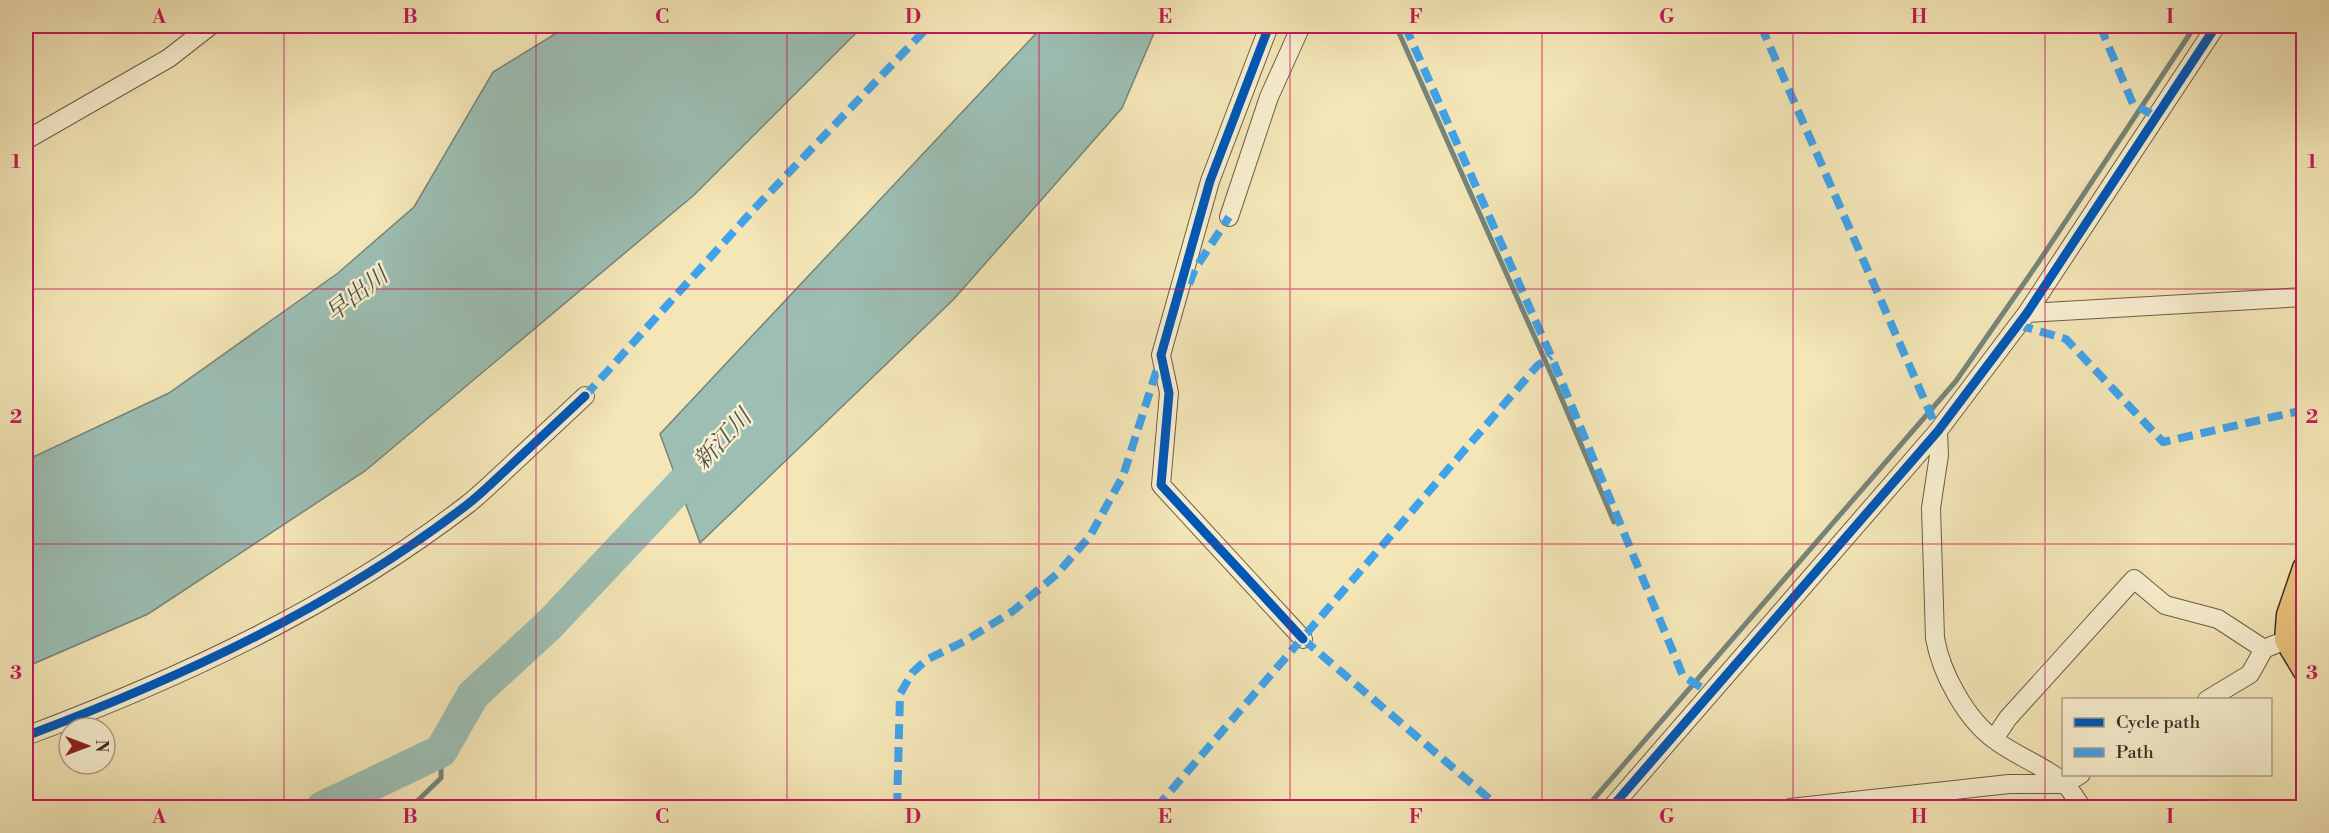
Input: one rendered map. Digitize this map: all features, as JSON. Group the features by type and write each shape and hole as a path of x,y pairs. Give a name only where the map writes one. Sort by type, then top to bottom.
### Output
{"main road":[{"path":"2304,568 2288,615 2286,640 2304,670"}],"street":[{"path":"26,141 169,58 210,26"},
{"path":"1269,26 1210,180 1161,355 1169,393 1161,485 1303,639"},
{"path":"1229,217 1269,98 1301,26"},
{"path":"1611,807 1938,431 2028,313 2216,26"},
{"path":"2028,313 2304,297"},
{"path":"26,736 214,657 324,600 403,550 469,503 585,396"},
{"path":"1938,431 1940,455 1931,508 1935,638 1939,658 1948,680 1973,717 1994,740 2062,774"},
{"path":"1994,740 2008,718 2134,579 2165,605 2218,619 2264,649"},
{"path":"2209,698 2250,674 2264,649 2286,640"},
{"path":"1790,807 2073,779 2082,807"}],"water":[{"name":"早出川","path":"568,26 863,26 694,195 365,471 148,614 26,667 26,466 31,458 169,393 338,273 414,207 493,72"},
{"path":"1043,26 1157,26 1122,108 954,299 700,543 660,434"}],"waterway":[{"path":"1396,26 1552,376 1614,522"},
{"path":"1586,808 1956,381 2038,263 2195,26"},
{"name":"新江川","path":"322,808 441,751 473,695 550,624 711,453"},
{"path":"410,808 441,778 441,751"}],"marked path":[{"path":"585,396 755,208 929,26"},
{"path":"1405,26 1551,356 1683,676 1710,693"},
{"path":"1761,26 1938,431"},
{"path":"2100,26 2133,104 2157,117"},
{"path":"1189,284 1195,269 1229,217"},
{"path":"2018,325 2066,339 2163,442 2304,410"},
{"path":"1156,808 1537,366 1551,356"},
{"path":"897,808 900,694 912,673 926,660 965,641 1013,611 1057,574 1090,536 1123,476 1160,360"},
{"path":"1303,639 1500,808"},
{"path":"1851,801 1851,808"}],"cycle path":[{"path":"1269,26 1210,181 1161,355 1169,393 1161,485 1303,639"},
{"path":"1611,808 1938,431 2027,313 2216,26"},
{"path":"26,736 142,690 199,664 311,607 365,575 473,500 585,396"}]}
